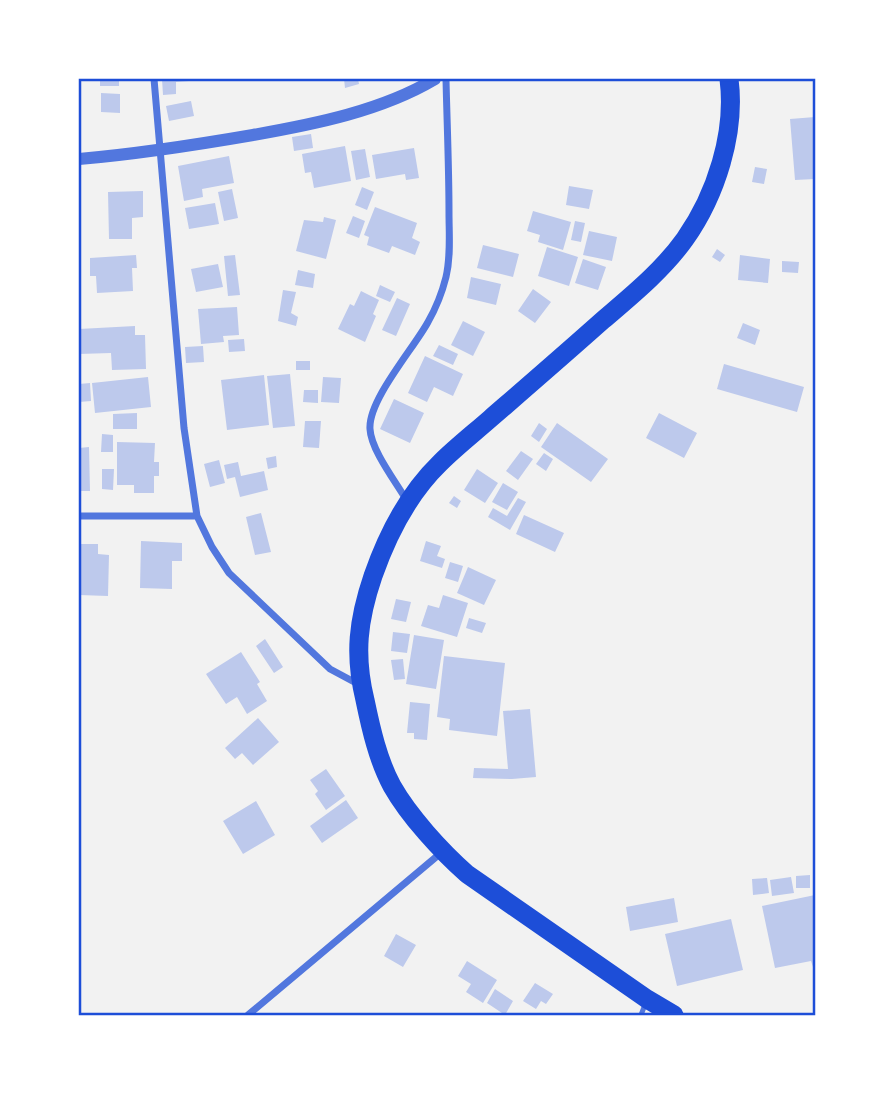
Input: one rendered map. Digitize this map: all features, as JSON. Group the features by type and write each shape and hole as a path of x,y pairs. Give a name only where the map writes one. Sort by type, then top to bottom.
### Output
{"highway":[{"path":"674,1015 644,1007 467,874 442,852 392,786 373,737 362,686 357,643 366,598 383,547 408,503 438,464 664,264 704,210 719,170 728,126 729,79"}],"street":[{"path":"154,79 184,428 197,516 229,573 330,669 362,686"},
{"path":"79,159 162,151 305,125 411,93 435,79"},
{"path":"408,503 374,445 370,430 372,416 388,384 439,300 446,275 449,196 446,79"},
{"path":"79,516 197,516"},
{"path":"248,1015 442,852"}],"building":[{"path":"100,79 119,79 119,86 100,86"},
{"path":"162,79 189,81 176,82 176,94 163,95"},
{"path":"344,79 358,79 359,84 345,88"},
{"path":"101,93 120,94 120,113 101,112"},
{"path":"191,101 194,116 169,121 166,106"},
{"path":"815,117 815,179 795,180 790,119"},
{"path":"311,134 313,148 294,151 292,137"},
{"path":"345,146 351,181 314,188 311,172 305,173 302,154"},
{"path":"414,148 419,178 406,180 405,174 376,179 372,155"},
{"path":"365,149 370,177 356,180 351,151"},
{"path":"229,156 234,183 202,189 203,197 184,201 178,166"},
{"path":"755,167 767,169 764,184 752,182"},
{"path":"569,186 593,190 589,209 566,205"},
{"path":"362,187 374,192 367,210 355,205"},
{"path":"232,189 238,218 224,221 218,192"},
{"path":"143,191 143,217 132,218 132,239 109,239 108,192"},
{"path":"215,203 219,224 189,229 185,208"},
{"path":"375,207 417,223 412,238 420,242 415,255 392,246 389,253 367,245 369,237 364,235"},
{"path":"533,211 571,222 563,250 538,242 540,235 527,231"},
{"path":"353,216 365,221 359,238 346,233"},
{"path":"324,217 336,220 326,259 296,251 304,220 323,222"},
{"path":"575,221 585,223 581,242 571,240"},
{"path":"589,231 617,237 612,261 583,255"},
{"path":"483,245 519,254 513,277 477,268"},
{"path":"547,247 578,257 569,286 538,276"},
{"path":"717,249 725,255 720,262 712,257"},
{"path":"136,255 137,268 132,268 133,291 97,293 96,276 90,276 90,258"},
{"path":"235,255 240,295 228,296 224,256"},
{"path":"740,255 770,259 768,283 738,280"},
{"path":"583,259 606,267 598,290 575,283"},
{"path":"782,261 799,262 798,273 782,272"},
{"path":"218,264 223,287 196,292 191,269"},
{"path":"298,270 315,274 313,288 295,285"},
{"path":"471,277 501,284 496,305 467,298"},
{"path":"380,285 395,292 390,302 376,296"},
{"path":"533,289 551,302 535,323 518,311"},
{"path":"283,290 296,292 291,313 298,317 296,326 278,321"},
{"path":"361,291 379,300 373,314 376,316 365,342 338,329 350,304 354,306"},
{"path":"397,298 410,304 396,336 382,330"},
{"path":"237,307 239,335 223,336 224,342 201,344 198,309"},
{"path":"463,321 485,332 473,356 451,345"},
{"path":"743,323 760,330 755,345 737,338"},
{"path":"135,326 135,335 145,335 146,369 112,370 111,353 79,354 79,329"},
{"path":"244,339 245,351 229,352 228,340"},
{"path":"439,345 458,354 453,365 433,356"},
{"path":"203,346 204,362 186,363 185,347"},
{"path":"425,356 463,374 453,396 434,387 427,402 408,393"},
{"path":"296,361 310,361 310,370 296,370"},
{"path":"724,364 804,387 797,412 717,389"},
{"path":"290,374 295,426 273,428 267,376"},
{"path":"264,375 269,425 227,430 221,380"},
{"path":"148,377 151,407 95,413 92,383"},
{"path":"323,377 341,378 339,403 321,402"},
{"path":"90,383 91,401 79,402 79,384"},
{"path":"304,390 318,390 318,403 303,402"},
{"path":"394,399 424,413 410,443 380,429"},
{"path":"137,413 137,429 113,429 113,414"},
{"path":"659,413 697,433 684,458 646,438"},
{"path":"305,421 321,421 319,448 303,447"},
{"path":"539,423 547,429 539,442 531,436"},
{"path":"557,423 608,459 591,482 541,447"},
{"path":"102,434 113,435 113,452 101,452"},
{"path":"117,442 155,443 154,462 159,462 159,476 154,476 154,493 134,493 134,485 117,485"},
{"path":"89,447 90,491 79,491 79,448"},
{"path":"521,451 533,459 518,480 506,471"},
{"path":"544,453 553,459 546,471 536,464"},
{"path":"276,456 277,467 268,469 266,458"},
{"path":"219,460 225,483 210,487 204,464"},
{"path":"238,462 241,476 264,471 268,490 240,497 235,477 227,479 224,465"},
{"path":"102,469 114,469 113,490 102,489"},
{"path":"477,469 498,483 485,503 464,490"},
{"path":"503,483 518,492 507,510 492,502"},
{"path":"454,496 461,501 457,508 449,503"},
{"path":"518,498 526,502 510,530 488,517 493,508 507,516"},
{"path":"261,513 271,552 255,555 246,517"},
{"path":"524,515 564,533 555,552 516,534"},
{"path":"141,541 182,543 182,561 172,561 172,589 140,588"},
{"path":"426,541 441,546 437,556 445,559 442,568 420,561"},
{"path":"79,544 98,544 98,554 109,555 108,596 79,595"},
{"path":"450,562 463,566 458,582 445,578"},
{"path":"468,567 496,580 484,605 457,593"},
{"path":"443,595 468,603 457,637 421,626 428,605 439,608"},
{"path":"396,599 411,602 406,622 391,619"},
{"path":"469,618 486,623 482,633 466,628"},
{"path":"393,632 410,634 407,653 391,651"},
{"path":"414,635 444,640 436,689 406,684"},
{"path":"265,639 283,667 274,673 256,646"},
{"path":"241,652 260,682 257,684 267,701 247,714 237,697 226,704 206,674"},
{"path":"444,656 505,663 497,736 449,730 450,719 437,717"},
{"path":"403,659 405,679 394,680 391,660"},
{"path":"410,702 430,704 427,740 414,739 414,733 407,733"},
{"path":"530,709 536,777 473,778 474,768 508,769 503,711"},
{"path":"258,718 279,742 253,765 242,753 235,759 225,748"},
{"path":"326,769 345,796 326,810 315,794 318,791 310,780"},
{"path":"346,800 358,818 322,843 310,826"},
{"path":"256,801 275,835 243,854 223,821"},
{"path":"810,875 810,888 796,888 796,876"},
{"path":"791,877 794,893 772,896 770,880"},
{"path":"767,878 769,893 753,895 752,879"},
{"path":"815,895 815,973 811,961 775,968 762,906"},
{"path":"674,898 678,922 630,931 626,907"},
{"path":"731,919 743,970 677,986 665,934"},
{"path":"396,934 416,945 403,967 384,956"},
{"path":"467,961 497,980 483,1003 466,992 471,984 458,976"},
{"path":"535,983 553,994 546,1004 541,1001 536,1009 523,1001"},
{"path":"495,989 513,1001 505,1015 487,1003"}]}
